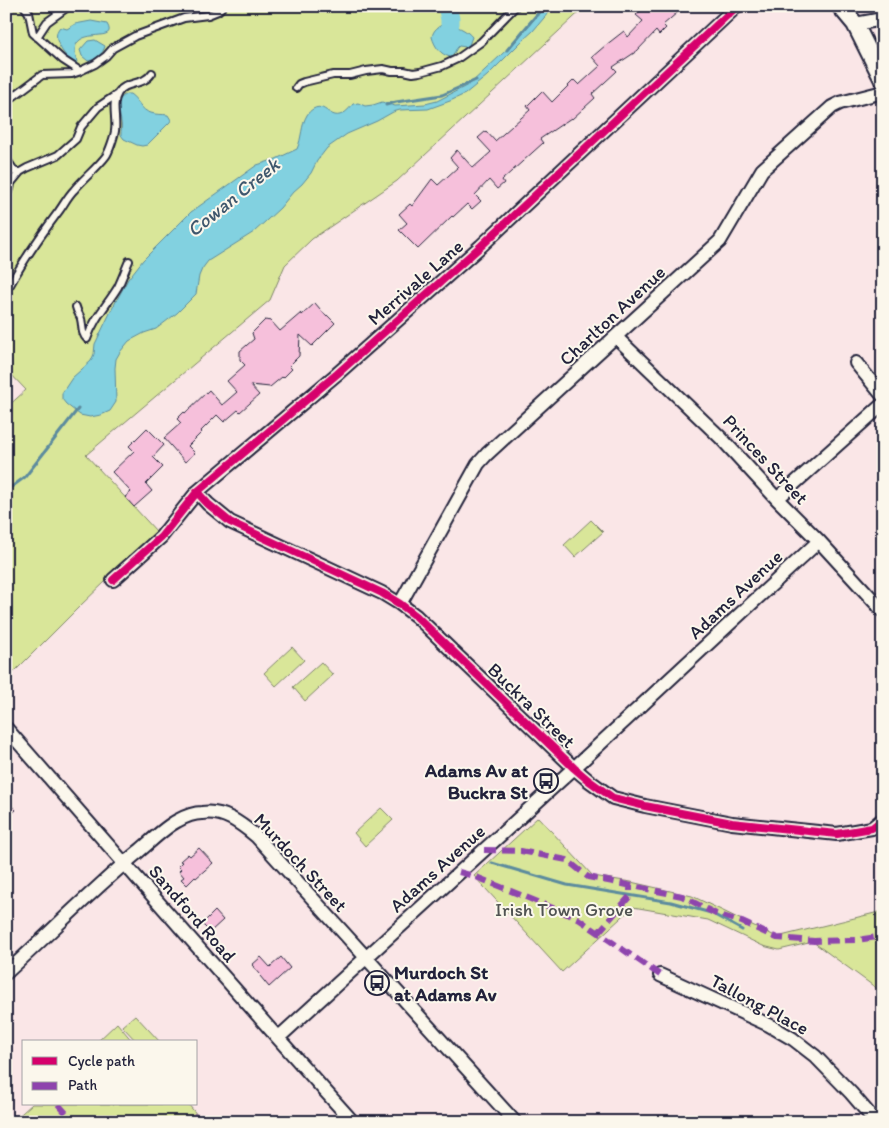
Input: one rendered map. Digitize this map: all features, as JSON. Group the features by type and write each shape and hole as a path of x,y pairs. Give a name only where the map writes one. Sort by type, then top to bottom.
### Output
{"street":[{"name":"Merrivale Lane","path":"114,580 161,537 197,492 337,374 481,246 737,6"},
{"path":"840,6 860,23 883,80"},
{"path":"850,6 882,56"},
{"path":"860,23 883,19"},
{"name":"Charlton Avenue","path":"400,604 478,464 487,454 720,241 762,170 832,107 840,103 883,92"},
{"name":"Princes Street","path":"616,337 721,438 883,611"},
{"path":"856,363 883,396"},
{"path":"777,499 883,404"},
{"name":"Buckra Street","path":"197,492 230,522 382,593 400,604 416,616 574,768 613,798 732,823 837,834 872,828 883,819"},
{"name":"Adams Avenue","path":"278,1038 819,541"},
{"name":"Sandford Road","path":"6,728 353,1122"},
{"name":"Murdoch Street","path":"6,973 124,864 175,822 201,812 211,812 229,817 256,836 515,1122"},
{"name":"Tallong Place","path":"660,974 769,1025 793,1039 815,1056 876,1122"}],"lane":[{"path":"24,6 29,13 33,33 63,60 80,71"},
{"path":"37,37 48,22 69,6"},
{"path":"6,102 42,75 72,74 80,71 96,64 113,48 135,36 184,18 208,15 218,11 223,6"},
{"path":"296,88 304,82 333,75 350,75 378,70 420,72 442,66 457,60 475,47 516,6"},
{"path":"6,194 20,172 58,155 76,140 81,127 98,107 116,96 120,90 128,85 145,81 152,73"},
{"path":"10,285 38,238 67,199 107,155 115,132 116,96"},
{"path":"6,161 15,172 20,172"},
{"path":"76,307 83,332 88,339 90,330 119,285 129,261"}],"green space":[{"path":"6,6 586,6 397,181 312,239 285,265 270,300 86,455 157,532 6,680 6,408 26,390 6,369"},
{"path":"591,520 603,532 575,557 564,545"},
{"path":"292,647 304,660 276,686 264,673"},
{"path":"321,662 333,675 305,701 293,687"},
{"path":"381,808 393,820 365,846 354,833"},
{"name":"Irish Town Grove","path":"538,817 593,876 631,882 692,896 777,937 883,911 883,993 813,942 779,950 763,946 708,920 633,907 562,972 474,876"},
{"path":"135,1015 158,1040 135,1040 122,1026"},
{"path":"117,1023 131,1040 99,1040"},
{"path":"30,1106 190,1106 203,1122 12,1122"}],"water":[{"path":"549,6 554,6 533,31 487,76 465,94 428,109 393,112 347,134 327,148 311,173 280,208 254,232 208,261 199,276 196,294 177,313 156,329 129,341 116,359 116,402 110,411 90,417 80,415 66,404 62,399 62,393 72,378 91,361 95,344 112,309 128,279 143,260 191,212 257,165 297,149 304,123 310,111 318,107 335,115 340,115 346,112 353,104 358,103 365,106 382,102 395,106 425,104 437,101 470,84 516,41 536,17"},
{"path":"91,21 107,24 109,30 103,35 90,36 78,42 75,49 77,62 75,64 72,63 59,46 57,31 60,27 67,29 75,24"},
{"path":"446,24 461,28 472,37 469,45 466,47 459,46 450,57 438,50 432,37 437,28"},
{"path":"95,40 105,46 103,52 88,61 82,56 80,50 88,41"},
{"path":"126,94 133,96 148,112 168,115 171,120 147,145 137,145 124,139 121,135 119,103"}],"building":[{"path":"645,6 685,6 663,25 666,28 659,35 656,31 637,51 613,67 617,71 592,94 595,98 572,119 540,139 543,143 502,180 504,183 497,189 489,180 475,195 481,201 472,209 467,204 418,249 399,230 407,223 399,214 410,204 412,206 432,179 438,185 458,167 450,158 457,150 473,168 491,152 478,138 486,131 495,141 530,110 527,106 542,91 552,102 574,80 579,85 600,66 592,57 624,31 628,37 643,21 636,15"},
{"path":"315,303 335,323 312,346 300,335 299,356 289,366 292,369 270,387 250,385 259,395 240,412 238,410 224,422 217,415 188,446 195,453 185,462 164,438 181,423 177,419 209,390 222,405 237,392 227,381 245,365 240,360 240,351 254,339 252,333 265,320 271,321 280,331"},
{"path":"147,428 164,445 153,457 163,467 146,484 152,491 134,507 125,497 131,492 112,472 134,451 129,446"},
{"path":"6,800 16,810 6,819"},
{"path":"199,848 213,863 187,885 181,879 184,877 179,871 181,869 178,866 182,862 180,861 188,854 190,856"},
{"path":"215,911 223,920 210,932 202,924"},
{"path":"261,957 270,967 281,957 290,968 269,987 252,965"}],"waterway":[{"path":"447,6 450,24"},
{"name":"Cowan Creek","path":"507,50 544,6"},
{"name":"Cowan Creek","path":"386,105 442,95 476,80"},
{"name":"Cowan Creek","path":"6,491 25,477 78,409"},
{"path":"492,863 567,885 671,902 711,913 742,930"}],"marked path":[{"path":"484,850 521,851 567,860 588,877 682,896 716,914 742,922 777,938 814,941 857,940 883,936"},
{"path":"459,872 474,876 577,918 660,975"},
{"path":"598,933 630,896 630,886"},
{"path":"60,1106 74,1122"},
{"path":"190,1122 197,1115"}],"cycle path":[{"path":"113,580 161,537 197,492 337,374 481,246 737,6"},
{"path":"197,492 230,522 382,593 400,604 416,616 574,768 613,798 732,823 837,834 872,828 883,819"}],"place":[{"name":"Adams Av at Buckra St","path":"546,781"},
{"name":"Murdoch St at Adams Av","path":"377,983"}]}
